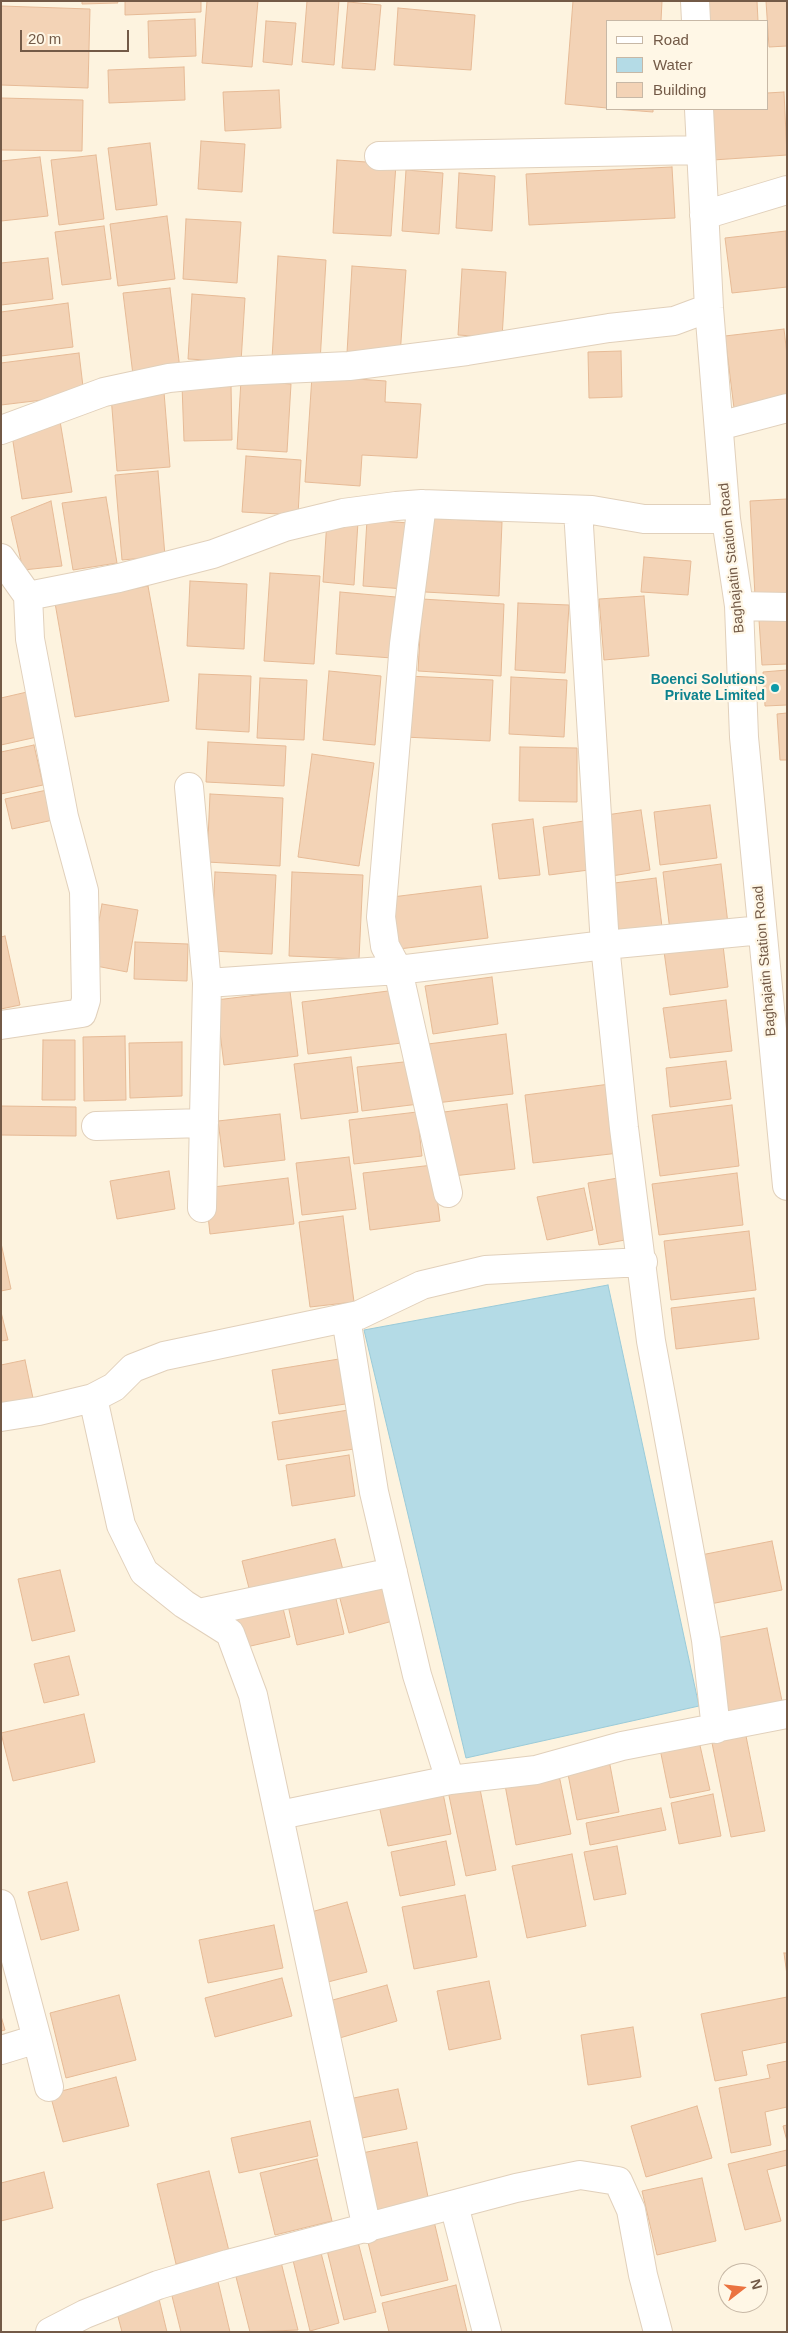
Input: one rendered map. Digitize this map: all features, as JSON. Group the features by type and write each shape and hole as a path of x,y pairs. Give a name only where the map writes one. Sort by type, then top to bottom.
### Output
{"street":[{"path":"695,1 696,20"},
{"name":"Baghajatin Station Road","path":"699,110 708,308 726,519 739,606 744,737 762,930 784,1120 787,1186"},
{"path":"379,156 701,150"},
{"path":"704,215 787,190"},
{"path":"1,430 104,392 169,378 240,371 349,366 467,351 608,328 674,321 708,308"},
{"path":"718,426 787,408"},
{"path":"28,596 119,578 213,554 286,527 343,513 422,504 592,510 644,519 726,519"},
{"path":"422,504 404,644 381,917 385,946 398,970 448,1193"},
{"path":"578,510 605,945 624,1128 652,1341 706,1640 716,1729"},
{"path":"1,558 28,596 30,639 64,817 84,891 86,1000 82,1013 1,1025"},
{"path":"739,606 787,607"},
{"path":"188,788 207,983 202,1208"},
{"path":"207,983 398,970 605,945 762,930"},
{"path":"96,1126 204,1123"},
{"path":"1,1417 39,1411 93,1398 114,1387 133,1368 164,1356 359,1315 422,1285 485,1270 558,1268 642,1262"},
{"path":"346,1318 374,1492 416,1675 450,1780"},
{"path":"93,1398 121,1525 144,1572 199,1613 230,1633 253,1695 367,2228"},
{"path":"199,1613 393,1572"},
{"path":"280,1815 450,1780 536,1770 622,1746 787,1714"},
{"path":"1,1904 50,2087"},
{"path":"1,2050 36,2040"},
{"path":"50,2332 85,2314 158,2285 228,2264 516,2188 580,2175 618,2181 631,2210 643,2275 658,2332"},
{"path":"454,2205 487,2332"}],"water":[{"path":"608,1285 699,1706 466,1758 364,1330"}],"building":[{"path":"82,1 117,1 118,3 82,4"},
{"path":"125,1 201,1 201,12 125,15"},
{"path":"207,1 258,1 252,67 202,63"},
{"path":"307,1 339,1 334,65 302,62"},
{"path":"573,1 662,1 661,20 606,20 606,108 565,104"},
{"path":"707,1 757,1 758,20 709,20"},
{"path":"766,1 787,1 787,46 769,47"},
{"path":"348,2 381,5 375,70 342,68"},
{"path":"1,6 90,9 88,88 1,85"},
{"path":"398,8 475,15 471,70 394,65"},
{"path":"195,19 196,56 149,58 148,21"},
{"path":"266,21 296,23 292,65 263,62"},
{"path":"184,67 185,100 109,103 108,70"},
{"path":"279,90 281,128 225,131 223,92"},
{"path":"784,92 787,155 713,160 710,110 768,110 768,93"},
{"path":"1,98 83,100 82,151 1,150"},
{"path":"627,110 653,110 653,112"},
{"path":"201,141 245,144 242,192 198,189"},
{"path":"150,143 157,205 116,210 108,148"},
{"path":"96,155 104,219 59,225 51,160"},
{"path":"40,157 48,216 1,221 1,161"},
{"path":"337,160 396,164 391,236 333,233"},
{"path":"672,167 675,218 529,225 526,174"},
{"path":"406,170 443,173 439,234 402,231"},
{"path":"459,173 495,176 492,231 456,228"},
{"path":"167,216 175,279 118,286 110,224"},
{"path":"186,219 241,222 237,283 183,279"},
{"path":"104,226 111,279 62,285 55,232"},
{"path":"786,231 787,287 732,293 725,238"},
{"path":"278,256 326,260 320,362 272,359"},
{"path":"48,258 53,299 1,305 1,263"},
{"path":"352,266 406,270 400,356 347,353"},
{"path":"462,269 506,272 502,338 458,335"},
{"path":"170,288 180,369 133,375 123,293"},
{"path":"192,294 245,298 241,362 188,359"},
{"path":"68,303 73,347 1,356 1,312"},
{"path":"784,329 787,355 787,402 734,408 725,336"},
{"path":"621,351 622,397 589,398 588,352"},
{"path":"79,353 84,395 1,405 1,363"},
{"path":"312,376 386,381 385,402 421,404 417,458 362,455 360,486 305,482"},
{"path":"241,380 291,384 287,452 237,449"},
{"path":"231,384 232,440 184,441 182,385"},
{"path":"164,392 170,467 117,471 111,396"},
{"path":"60,421 72,492 22,499 11,429"},
{"path":"246,456 301,460 298,515 242,512"},
{"path":"158,471 165,556 122,560 115,475"},
{"path":"106,497 117,563 73,570 62,503"},
{"path":"787,499 787,594 755,596 750,501"},
{"path":"51,501 62,566 23,570 11,517"},
{"path":"429,518 502,522 499,596 425,592"},
{"path":"327,520 358,522 354,585 323,582"},
{"path":"367,520 409,523 405,589 363,586"},
{"path":"644,557 691,561 688,595 641,592"},
{"path":"270,573 320,576 314,664 264,661"},
{"path":"190,581 247,584 244,649 187,646"},
{"path":"148,586 169,701 75,717 55,603"},
{"path":"340,592 396,597 392,658 336,654"},
{"path":"644,596 649,656 604,660 599,599"},
{"path":"422,599 504,604 501,676 418,671"},
{"path":"518,603 569,605 565,673 515,670"},
{"path":"787,619 787,664 762,665 759,620"},
{"name":"Boenci Solutions Private Limited","path":"787,670 787,705 765,706 763,672"},
{"path":"329,671 381,676 375,745 323,740"},
{"path":"199,674 251,676 249,732 196,729"},
{"path":"407,676 493,680 490,741 404,737"},
{"path":"511,677 567,680 564,737 509,734"},
{"path":"260,678 307,680 304,740 257,738"},
{"path":"27,692 37,737 1,745 1,698"},
{"path":"787,713 787,760 780,760 777,714"},
{"path":"208,742 286,746 284,786 206,782"},
{"path":"34,745 43,785 1,794 1,752"},
{"path":"520,747 577,748 577,802 519,801"},
{"path":"312,754 374,763 359,866 298,857"},
{"path":"47,790 53,820 12,829 5,799"},
{"path":"210,794 283,798 280,866 207,862"},
{"path":"710,805 717,858 660,865 654,812"},
{"path":"641,810 650,870 605,877 599,816"},
{"path":"533,819 540,875 499,879 492,824"},
{"path":"584,821 589,870 549,875 543,827"},
{"path":"721,864 728,924 670,931 663,872"},
{"path":"215,872 276,875 272,954 211,951"},
{"path":"292,872 363,875 359,959 289,956"},
{"path":"656,878 663,935 613,940 606,884"},
{"path":"481,886 488,938 399,949 392,897"},
{"path":"102,904 138,910 127,972 91,965"},
{"path":"5,936 20,1005 1,1009 1,937"},
{"path":"722,937 728,987 670,995 663,944"},
{"path":"135,942 188,944 187,981 134,979"},
{"path":"492,977 498,1024 433,1034 425,986"},
{"path":"396,990 402,1043 308,1054 302,1002"},
{"path":"290,991 298,1056 224,1065 216,1000"},
{"path":"726,1000 732,1051 670,1058 663,1008"},
{"path":"506,1034 513,1094 436,1103 428,1044"},
{"path":"125,1036 126,1100 84,1101 83,1037"},
{"path":"43,1040 75,1040 75,1100 42,1100"},
{"path":"182,1042 182,1096 130,1098 129,1043"},
{"path":"351,1057 358,1112 301,1119 294,1064"},
{"path":"413,1061 419,1104 362,1111 357,1067"},
{"path":"726,1061 731,1099 670,1107 666,1068"},
{"path":"610,1084 619,1153 533,1163 525,1095"},
{"path":"507,1104 515,1169 453,1176 444,1112"},
{"path":"732,1105 739,1166 660,1176 652,1115"},
{"path":"1,1106 76,1107 76,1136 1,1135"},
{"path":"417,1112 422,1156 354,1164 349,1120"},
{"path":"280,1114 285,1160 224,1167 218,1121"},
{"path":"349,1157 356,1209 302,1215 296,1163"},
{"path":"433,1165 440,1221 370,1230 363,1173"},
{"path":"169,1171 175,1209 117,1219 110,1181"},
{"path":"737,1173 743,1225 659,1235 652,1184"},
{"path":"288,1178 294,1224 210,1234 205,1188"},
{"path":"618,1178 630,1239 599,1245 588,1183"},
{"path":"584,1188 593,1230 547,1240 537,1197"},
{"path":"343,1216 354,1302 310,1307 299,1222"},
{"path":"749,1231 756,1290 671,1300 664,1241"},
{"path":"1,1243 11,1289 1,1291"},
{"path":"754,1298 759,1339 676,1349 671,1308"},
{"path":"1,1312 8,1340 1,1341"},
{"path":"345,1358 352,1403 279,1414 272,1370"},
{"path":"25,1360 34,1403 1,1410 1,1365"},
{"path":"355,1409 361,1448 278,1460 272,1422"},
{"path":"349,1455 355,1496 292,1506 286,1465"},
{"path":"335,1539 343,1570 250,1592 242,1561"},
{"path":"772,1541 782,1590 705,1605 696,1556"},
{"path":"60,1570 75,1631 32,1641 18,1579"},
{"path":"389,1578 400,1619 349,1633 338,1591"},
{"path":"334,1590 344,1634 297,1645 287,1601"},
{"path":"281,1600 290,1637 242,1648 233,1611"},
{"path":"767,1628 782,1701 721,1713 706,1640"},
{"path":"69,1656 79,1695 44,1703 34,1664"},
{"path":"84,1714 95,1762 13,1781 1,1733"},
{"path":"746,1736 765,1831 731,1837 712,1743"},
{"path":"699,1741 710,1790 670,1798 660,1749"},
{"path":"609,1760 619,1812 577,1820 567,1769"},
{"path":"559,1775 571,1834 516,1845 505,1785"},
{"path":"479,1784 496,1870 466,1876 448,1791"},
{"path":"442,1788 451,1834 388,1846 378,1801"},
{"path":"713,1794 721,1836 679,1844 671,1803"},
{"path":"661,1808 666,1830 590,1845 586,1823"},
{"path":"446,1841 455,1885 400,1896 391,1852"},
{"path":"617,1846 626,1894 594,1900 584,1852"},
{"path":"572,1854 586,1926 527,1938 512,1866"},
{"path":"67,1882 79,1930 41,1940 28,1892"},
{"path":"465,1895 477,1957 414,1969 402,1907"},
{"path":"347,1902 367,1972 324,1983 304,1914"},
{"path":"274,1925 283,1968 208,1983 199,1940"},
{"path":"784,1953 787,1953 787,1975"},
{"path":"282,1978 292,2016 215,2037 205,1998"},
{"path":"489,1981 501,2039 449,2050 437,1991"},
{"path":"387,1985 397,2021 333,2040 322,2003"},
{"path":"119,1995 136,2060 66,2078 50,2013"},
{"path":"787,1997 787,2042 742,2051 747,2075 715,2081 701,2014"},
{"path":"1,2016 5,2030 1,2031"},
{"path":"633,2027 641,2077 588,2085 581,2035"},
{"path":"787,2061 787,2107 765,2112 771,2145 731,2153 719,2088 770,2078 767,2065"},
{"path":"116,2077 129,2126 63,2142 50,2094"},
{"path":"398,2089 407,2129 352,2140 344,2100"},
{"path":"697,2106 712,2158 646,2177 631,2126"},
{"path":"310,2121 318,2156 239,2173 231,2138"},
{"path":"787,2125 787,2141 783,2126"},
{"path":"417,2142 429,2202 369,2215 357,2154"},
{"path":"787,2150 787,2165 767,2170 781,2221 745,2230 728,2164"},
{"path":"317,2159 332,2221 275,2235 260,2173"},
{"path":"209,2171 229,2251 176,2264 157,2184"},
{"path":"44,2172 53,2208 1,2221 1,2183"},
{"path":"702,2178 716,2241 657,2255 642,2191"},
{"path":"433,2217 448,2280 381,2296 366,2234"},
{"path":"357,2238 376,2312 344,2320 326,2246"},
{"path":"319,2245 339,2323 310,2331 291,2252"},
{"path":"279,2254 298,2330 250,2332 233,2265"},
{"path":"216,2273 230,2332 181,2332 169,2284"},
{"path":"456,2285 467,2332 389,2332 382,2303"},
{"path":"159,2299 167,2332 122,2332 116,2309"}],"place":[{"name":"Boenci Solutions Private Limited","path":"775,688"}]}
